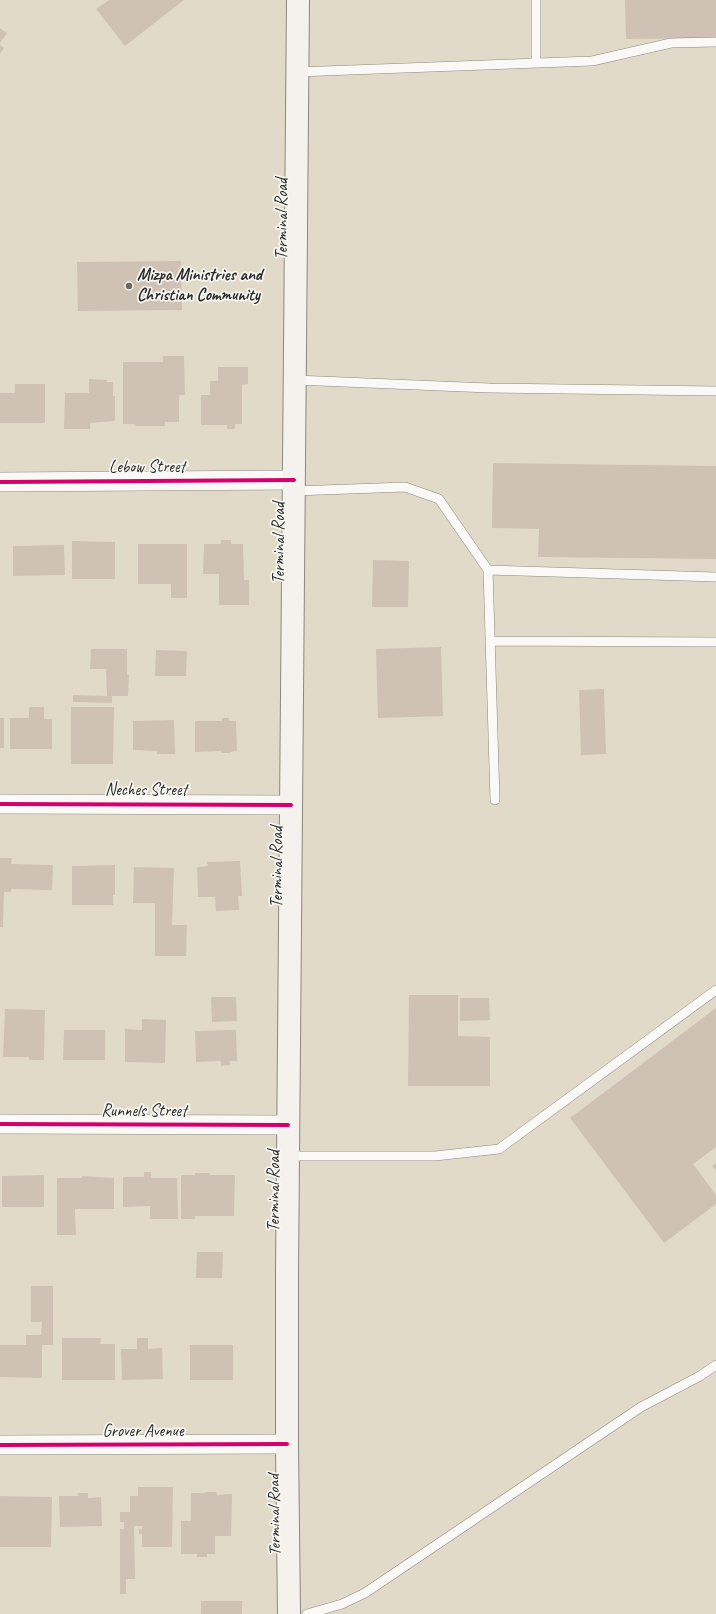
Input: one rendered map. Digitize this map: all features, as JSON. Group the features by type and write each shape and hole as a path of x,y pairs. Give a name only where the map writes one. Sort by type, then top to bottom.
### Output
{"main road":[{"name":"Terminal Road","path":"289,1614 287,1444 288,1125 298,0"}],"street":[{"name":"Lebow Street","path":"0,482 294,485"},
{"name":"Neches Street","path":"0,804 291,804"},
{"name":"Runnels Street","path":"0,1124 288,1125"},
{"name":"Grover Avenue","path":"0,1445 287,1444"}],"lane":[{"path":"536,0 536,64"},
{"path":"297,72 592,61 671,43 716,42"},
{"path":"295,380 489,388 716,391"},
{"path":"294,485 405,487 438,498 488,570 495,800"},
{"path":"488,570 716,578"},
{"path":"491,641 716,642"},
{"path":"288,1156 435,1156 499,1149 716,990"},
{"path":"307,1614 342,1604 365,1593 641,1407 700,1376 716,1365"}],"building":[{"path":"109,0 184,0 125,46 96,9"},
{"path":"625,0 716,0 716,38 626,39"},
{"path":"0,28 7,33 0,43"},
{"path":"0,45 4,48 0,54"},
{"name":"Mizpa Ministries and Christian Community","path":"181,261 182,310 78,311 77,262"},
{"path":"163,356 184,356 185,395 179,395 179,422 165,422 165,426 136,426 135,424 123,424 123,362 163,362"},
{"path":"218,367 248,367 248,384 242,385 242,424 235,424 235,429 227,429 227,425 201,425 201,395 210,395 210,381 218,381"},
{"path":"89,379 107,380 107,382 113,382 113,396 115,396 115,421 90,423 90,429 64,429 65,393 89,393"},
{"path":"15,384 45,384 45,423 0,423 0,393 15,393"},
{"path":"493,463 716,466 716,559 538,557 539,529 492,528"},
{"path":"221,540 231,540 231,544 243,544 244,580 249,580 249,605 219,605 219,574 203,574 204,544 221,544"},
{"path":"72,541 115,542 115,579 72,579"},
{"path":"138,544 187,544 187,598 171,598 171,584 138,584"},
{"path":"64,545 65,575 13,576 13,546"},
{"path":"373,560 409,561 408,607 372,607"},
{"path":"441,647 443,716 378,718 376,649"},
{"path":"91,649 127,649 127,675 129,675 128,696 112,696 112,703 73,702 73,695 107,696 106,669 90,669"},
{"path":"156,650 187,651 186,676 155,676"},
{"path":"604,689 606,754 581,755 579,690"},
{"path":"29,707 44,707 44,719 52,719 52,749 10,749 10,718 29,718"},
{"path":"71,707 114,707 113,764 71,764"},
{"path":"0,718 4,718 4,748 0,748"},
{"path":"222,718 229,718 229,721 236,721 237,751 230,753 221,753 221,751 195,752 195,721 222,721"},
{"path":"174,720 175,754 157,754 157,751 133,750 133,721"},
{"path":"0,858 12,858 11,864 53,865 52,890 11,889 11,892 4,892 3,927 0,927"},
{"path":"240,861 242,896 238,896 239,910 216,911 215,897 198,897 197,867 208,866 207,862"},
{"path":"115,865 115,895 113,895 113,905 72,905 72,866"},
{"path":"134,867 174,868 172,925 187,925 186,956 155,956 155,903 133,903"},
{"path":"409,995 458,995 458,1036 490,1037 490,1086 408,1086"},
{"path":"211,997 236,997 237,1021 212,1022"},
{"path":"460,998 489,998 490,1020 460,1021"},
{"path":"716,1008 716,1147 693,1164 716,1195 716,1204 664,1243 570,1118"},
{"path":"5,1009 45,1010 44,1060 29,1060 29,1057 3,1057"},
{"path":"142,1019 166,1020 165,1063 125,1062 125,1029 142,1030"},
{"path":"64,1030 105,1030 105,1060 63,1060"},
{"path":"236,1030 237,1061 230,1061 230,1065 221,1066 221,1061 196,1062 195,1031"},
{"path":"716,1163 716,1171 712,1166"},
{"path":"144,1172 151,1172 151,1178 177,1178 178,1219 150,1219 150,1206 123,1207 123,1177 144,1177"},
{"path":"195,1173 210,1173 210,1175 235,1175 234,1216 195,1216 195,1219 181,1219 181,1175 195,1175"},
{"path":"44,1175 44,1207 2,1207 2,1176"},
{"path":"82,1176 114,1178 114,1209 75,1209 76,1235 57,1235 57,1178 82,1178"},
{"path":"197,1252 223,1252 222,1278 196,1278"},
{"path":"31,1286 53,1286 53,1345 42,1345 42,1378 0,1377 0,1345 26,1345 26,1335 41,1335 42,1322 31,1322"},
{"path":"62,1338 101,1338 100,1344 115,1344 115,1380 62,1380"},
{"path":"137,1338 148,1338 148,1349 162,1348 163,1379 122,1380 121,1349 137,1349"},
{"path":"190,1345 233,1345 233,1380 190,1380"},
{"path":"138,1487 173,1487 172,1547 142,1547 142,1534 139,1534 139,1529 142,1530 142,1526 134,1526 135,1579 126,1579 126,1594 120,1594 120,1529 124,1529 124,1522 120,1522 120,1512 130,1512 130,1496 138,1496"},
{"path":"216,1492 217,1495 232,1494 231,1536 215,1536 215,1554 207,1554 207,1557 197,1557 197,1554 181,1554 181,1521 191,1521 191,1493"},
{"path":"78,1493 88,1493 88,1498 101,1497 102,1526 60,1527 59,1496 78,1496"},
{"path":"0,1496 52,1497 51,1547 0,1547"},
{"path":"201,1601 242,1601 242,1614 201,1614"}],"cycle path":[{"path":"0,482 294,480"},
{"path":"0,804 291,805"},
{"path":"0,1124 288,1125"},
{"path":"0,1445 287,1444"}],"place":[{"name":"Mizpa Ministries and Christian Community","path":"129,286"}]}
